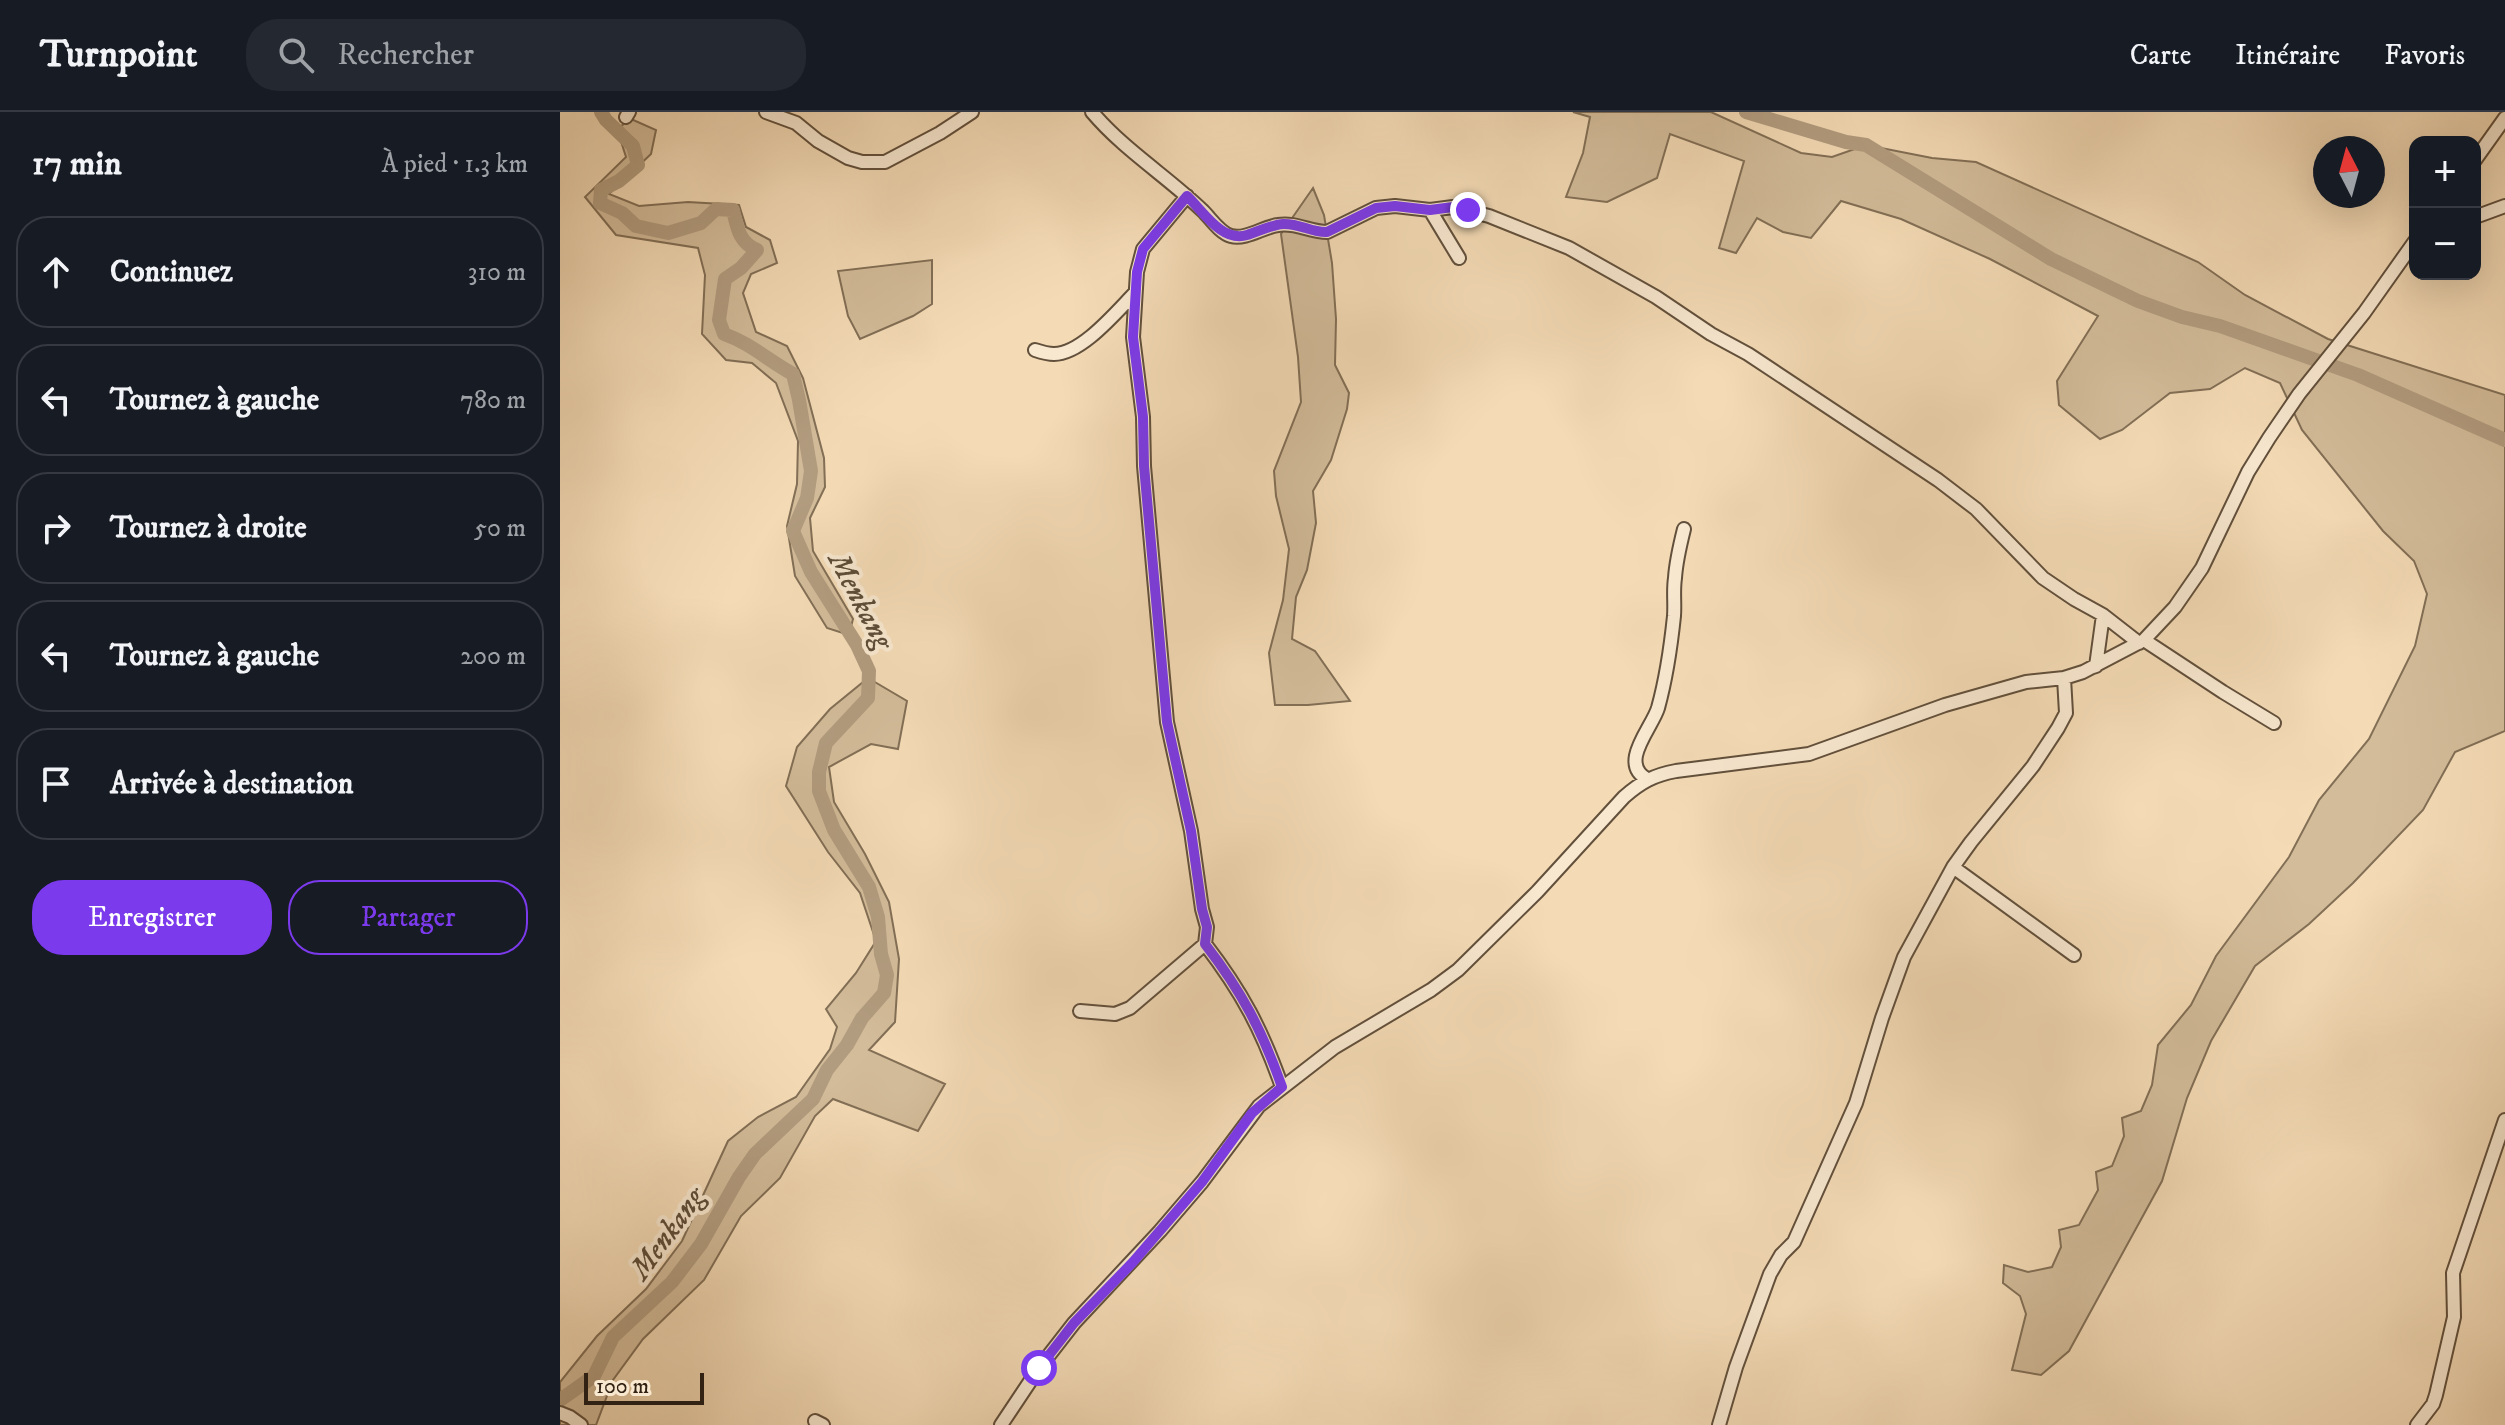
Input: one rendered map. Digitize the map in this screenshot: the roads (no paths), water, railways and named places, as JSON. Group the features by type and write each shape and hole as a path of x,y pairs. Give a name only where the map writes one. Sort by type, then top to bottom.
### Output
{"street":[{"path":"766,112 796,123 818,141 848,158 875,164 885,162 940,133 972,112"},
{"path":"1092,112 1224,233 1233,237 1280,224 1295,224 1327,232 1376,208 1395,206 1430,210 1453,207 1539,234 1569,248 1656,297 1839,413 1956,493 2043,578 2274,723"},
{"path":"2481,152 2505,118"},
{"path":"1187,196 1143,249 1137,272 1133,337 1143,417 1144,466 1167,722 1191,831 1207,927 1205,944 1243,997 1265,1039 1282,1087"},
{"path":"2481,215 2505,206"},
{"path":"1430,210 1459,258"},
{"path":"2083,672 2142,641 2175,607 2202,568 2248,472 2284,416 2409,249"},
{"path":"1035,350 1054,354 1066,352 1089,338 1135,293"},
{"path":"1647,779 1639,773 1635,758 1655,715 1661,692 1674,618 1674,579 1684,529"},
{"path":"1001,1425 1074,1323 1202,1182 1252,1113 1335,1047 1418,998 1458,970 1537,892 1624,797 1647,779 1676,771 1809,754 1973,697 2026,682 2064,678 2083,672 2096,666 2103,615"},
{"path":"1719,1425 1736,1367 1770,1274 1781,1255 1794,1242 1859,1094 1904,957 1953,867 2033,766 2058,728 2066,713 2064,678"},
{"path":"1953,867 2074,955"},
{"path":"1080,1011 1115,1014 1130,1008 1205,944"},
{"path":"2417,1425 2436,1395 2454,1317 2453,1273 2505,1120"},
{"path":"560,1413 581,1425"}],"waterway":[{"name":"Menkang","path":"560,1400 594,1376 613,1337 672,1282 701,1244 755,1154 813,1099 827,1070 847,1045 862,1018 884,993 887,975 881,954 878,917 869,887 834,830 819,791 819,772 826,743 868,698 869,671 857,645 811,572 793,531 807,498 811,471 793,374 724,334 719,320 725,279 741,268 757,250 743,239 733,210 716,209 701,223 668,233 636,226 622,213 600,203 601,190 619,181 638,165 633,146 601,112"},
{"path":"1746,112 1846,142 1866,145 2051,259 2138,301 2182,317 2220,326 2358,375 2505,440"}]}
